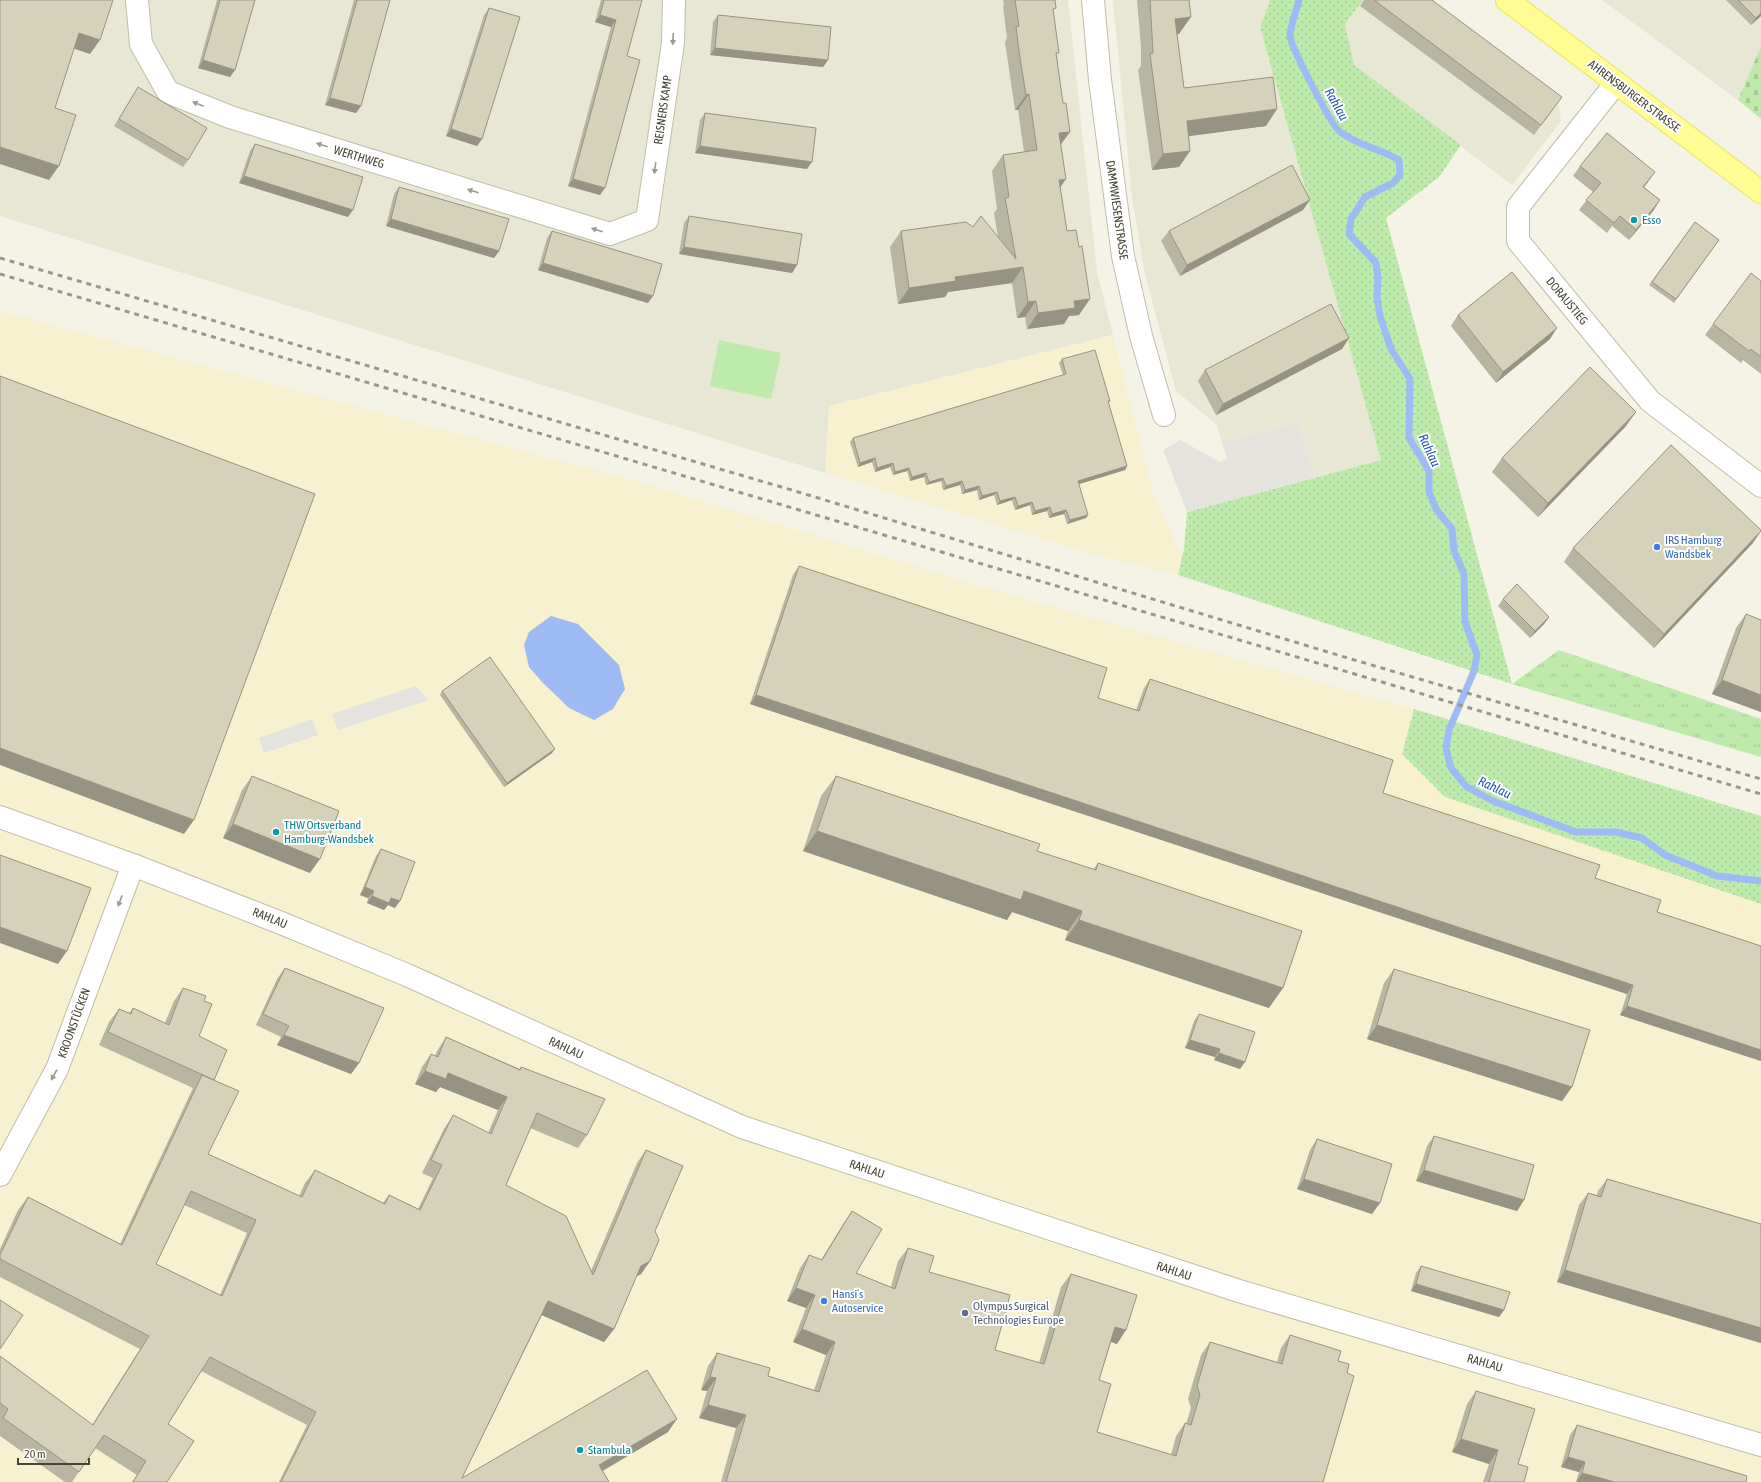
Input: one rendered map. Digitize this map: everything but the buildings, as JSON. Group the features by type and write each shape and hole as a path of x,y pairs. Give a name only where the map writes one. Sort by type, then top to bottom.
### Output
{"main road":[{"name":"AHRENSBURGER STRASSE","path":"1507,0 1761,192"}],"street":[{"name":"WERTHWEG","path":"137,0 141,44 168,92 230,117 610,234 647,220"},
{"name":"REISNERS KAMP","path":"647,220 673,43 674,0"},
{"name":"DAMMWIESENSTRASSE","path":"1093,0 1100,80 1123,256 1141,336 1164,415"},
{"name":"DORAUSTIEG","path":"1616,83 1518,207 1518,241 1650,401 1761,486"},
{"name":"RAHLAU","path":"0,817 133,865 281,923 414,978 742,1127 1239,1291 1761,1445"},
{"name":"KROONSTÜCKEN","path":"0,1175 57,1069 133,865"}],"shaded area":[{"path":"0,0 1068,0 1097,272 1113,335 830,406 825,473 0,216"},
{"path":"1113,0 1270,0 1260,27 1381,460 1314,478 1298,423 1222,442 1217,425 1176,391 1145,274 1132,198"},
{"path":"1363,0 1424,0 1558,101 1561,121 1512,185 1354,65 1344,24"},
{"path":"1602,0 1761,0 1761,46 1738,100"},
{"path":"0,311 643,483 974,584 1414,709 1402,754 1445,797 1761,904 1761,1482 0,1482"},
{"path":"1113,335 1154,496 1193,579 1089,553 825,473 829,406"},
{"path":"1298,423 1314,478 1187,512 1163,450 1180,440 1220,462 1227,459 1222,442"},
{"path":"416,686 429,700 338,730 332,714"},
{"path":"312,719 318,735 264,753 259,738"}],"green space":[{"path":"1270,0 1363,0 1345,24 1354,65 1461,145 1439,177 1386,218 1512,684 1178,575 1184,549 1187,512 1381,460 1260,27"},
{"path":"1761,46 1761,119 1738,100"},
{"path":"719,340 781,353 771,399 710,386"},
{"path":"1559,650 1761,719 1761,757 1512,684"},
{"path":"1414,709 1761,816 1761,904 1445,797 1402,754"}],"water":[{"path":"551,616 578,624 619,665 625,689 613,709 594,720 569,708 529,667 524,645 529,632"}],"waterway":[{"name":"Rahlau","path":"1299,0 1292,23 1290,36 1297,54 1328,115 1339,131 1346,136 1399,160 1400,175 1393,183 1365,197 1351,219 1349,234 1376,263 1378,278 1377,297 1380,316 1391,349 1410,379 1409,438 1429,471 1429,492 1436,509 1452,529 1454,551 1464,574 1465,622 1477,655 1474,671 1449,730 1446,748 1451,768 1467,787 1493,801 1576,832 1616,832 1642,838 1665,855 1717,876 1761,881"}],"railway":[{"path":"0,258 795,491 1351,659 1761,779"},
{"path":"0,274 1761,794"}],"place":[{"name":"Esso","path":"1634,220"},
{"name":"IRS Hamburg Wandsbek","path":"1657,547"},
{"name":"THW Ortsverband Hamburg-Wandsbek","path":"276,832"},
{"name":"Hansi´s Autoservice","path":"824,1301"},
{"name":"Olympus Surgical Technologies Europe","path":"965,1313"},
{"name":"Stambula","path":"580,1450"}]}
